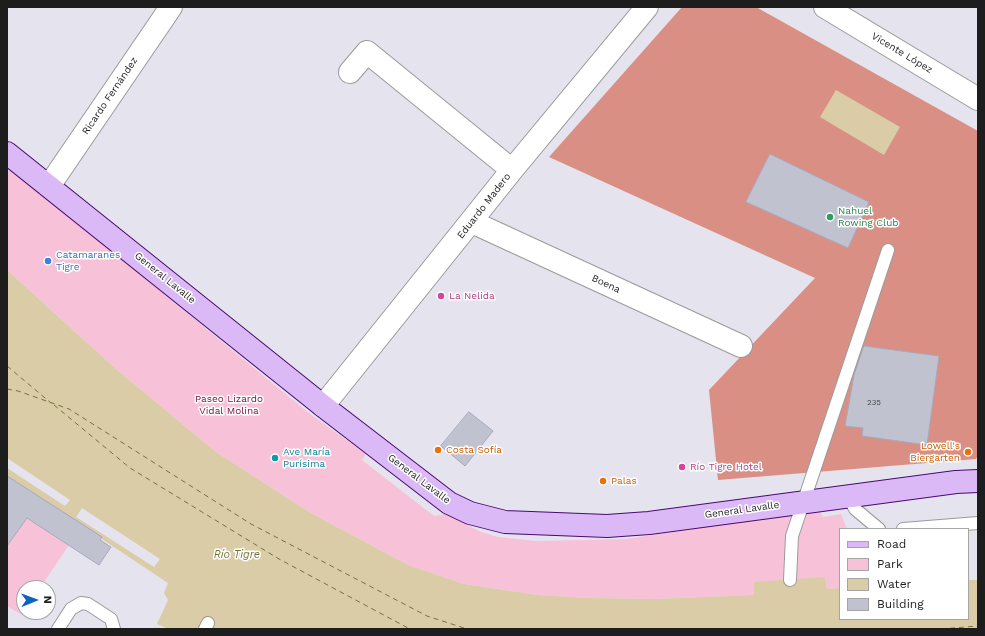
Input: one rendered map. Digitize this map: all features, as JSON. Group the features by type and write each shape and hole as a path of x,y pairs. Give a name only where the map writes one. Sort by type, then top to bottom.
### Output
{"street":[{"name":"Ricardo Fernández","path":"49,186 171,7"},
{"name":"Eduardo Madero","path":"323,406 472,222 512,170 647,7"},
{"name":"Vicente López","path":"825,7 978,99"},
{"path":"350,72 367,52 512,170"},
{"name":"General Lavalle","path":"7,153 323,406 449,503 470,514 486,519 505,522 608,526 649,523 956,482 978,481"},
{"name":"Boena","path":"472,222 741,346"}],"lane":[{"path":"790,580 792,536 888,250"},
{"path":"848,496 855,509 878,528"},
{"path":"916,528 978,523"},
{"path":"58,629 71,609 80,603 88,604 111,619 114,629"}],"green space":[{"name":"Paseo Lizardo Vidal Molina","path":"7,171 14,171 310,414 366,454 362,460 434,516 446,514 481,532 498,537 536,541 626,539 819,510 823,517 841,514 847,528 839,528 839,588 827,589 825,578 754,583 755,595 654,599 588,598 538,595 464,584 408,565 309,512 216,452 116,369 7,270"},
{"path":"27,518 69,545 45,580 16,580 16,611 7,606 7,546"}],"shaded area":[{"name":"Nahuel Rowing Club","path":"682,7 756,7 978,131 978,456 976,459 718,480 709,390 815,278 549,157"}],"water":[{"path":"836,90 900,127 884,155 820,117"},
{"name":"Río Tigre","path":"7,270 116,369 216,452 309,512 408,565 464,584 538,595 588,598 654,599 754,595 754,582 825,577 827,589 839,588 839,620 969,620 969,580 978,580 978,629 169,629 157,624 168,600 164,593 168,583 7,476"}],"pier":[{"path":"7,458 70,500 65,506 7,468"},
{"path":"82,508 160,559 154,567 76,517"}],"building":[{"path":"770,154 869,202 848,248 746,202"},
{"path":"864,346 939,356 927,445 862,436 863,428 845,426 854,375"},
{"path":"469,412 493,431 465,466 441,446"},
{"path":"7,476 102,537 100,540 111,547 99,565 27,518 7,546"}],"ferry route":[{"path":"7,366 51,403"},
{"path":"7,389 18,391 69,409 251,524 427,616 467,629"},
{"path":"54,405 130,468 279,559 408,628 414,629"},
{"path":"941,629 978,626"}],"place":[{"name":"Nahuel Rowing Club","path":"830,217"},
{"name":"Catamaranes Tigre","path":"48,261"},
{"name":"La Nelida","path":"441,296"},
{"name":"Costa Sofía","path":"438,450"},
{"name":"Lowell's Biergarten","path":"968,452"},
{"name":"Ave María Purísima","path":"275,458"},
{"name":"Río Tigre Hotel","path":"682,467"},
{"name":"Palas","path":"603,481"}]}
